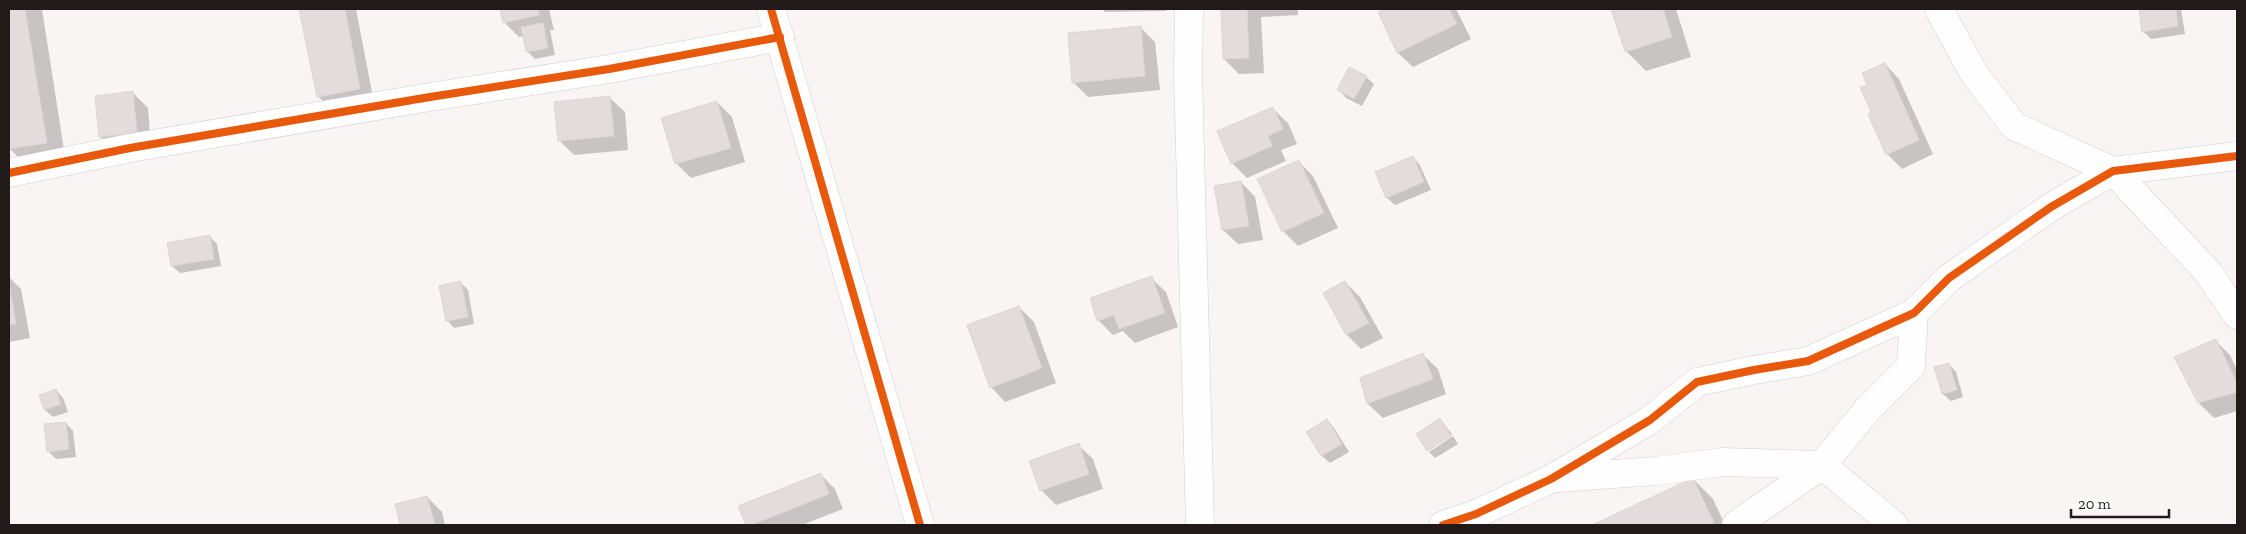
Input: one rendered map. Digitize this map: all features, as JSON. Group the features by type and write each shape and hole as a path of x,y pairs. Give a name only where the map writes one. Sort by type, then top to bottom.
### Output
{"street":[{"path":"771,9 920,525"},
{"path":"1189,9 1188,74 1200,525"},
{"path":"1940,9 1973,72 2014,126 2113,171 2207,271 2237,315"},
{"path":"9,173 130,148 430,97 610,69 780,37"},
{"path":"1443,525 1476,514 1551,479 1650,420 1697,382 1808,361 1914,313 1949,278 2051,207 2113,171 2237,156"},
{"path":"1736,525 1822,466 1868,409 1912,366 1914,313"},
{"path":"1551,479 1655,471 1723,462 1822,466 1894,525"}],"building":[{"path":"9,9 25,9 47,143 9,149"},
{"path":"299,9 345,9 360,89 317,97"},
{"path":"500,9 538,9 539,15 503,23"},
{"path":"1221,9 1247,9 1249,58 1223,59"},
{"path":"1385,9 1449,9 1457,24 1397,53 1378,12"},
{"path":"1611,9 1663,9 1672,37 1625,52"},
{"path":"2139,9 2176,9 2178,26 2142,32"},
{"path":"543,23 548,48 526,52 521,27"},
{"path":"1141,26 1145,76 1072,83 1068,33"},
{"path":"1885,63 1919,140 1886,155 1868,114 1871,112 1860,87 1867,85 1862,73"},
{"path":"1349,67 1367,76 1354,99 1337,90"},
{"path":"133,91 137,133 99,137 95,96"},
{"path":"610,96 614,136 558,141 554,102"},
{"path":"717,101 731,148 675,164 661,118"},
{"path":"1273,107 1283,129 1268,136 1272,146 1231,164 1217,131"},
{"path":"1413,156 1424,182 1386,198 1375,172"},
{"path":"1299,160 1324,213 1282,232 1257,179"},
{"path":"1241,181 1249,226 1222,230 1214,186"},
{"path":"210,235 214,259 171,266 167,243"},
{"path":"1152,276 1165,313 1119,329 1114,315 1097,321 1090,298"},
{"path":"461,281 468,317 446,321 439,286"},
{"path":"1345,281 1369,323 1346,335 1323,293"},
{"path":"9,283 16,324 9,325"},
{"path":"1019,306 1042,368 990,388 967,325"},
{"path":"2216,339 2237,383 2237,392 2198,403 2174,357"},
{"path":"1423,353 1433,379 1367,404 1360,378"},
{"path":"1949,363 1957,390 1942,394 1934,367"},
{"path":"56,389 61,404 44,410 39,395"},
{"path":"1440,418 1451,436 1427,451 1416,434"},
{"path":"1327,419 1342,444 1321,456 1306,432"},
{"path":"66,422 69,449 47,452 44,424"},
{"path":"1079,443 1089,474 1040,491 1029,461"},
{"path":"821,473 829,494 751,525 746,525 738,506"},
{"path":"1693,478 1714,523 1710,525 1592,525"},
{"path":"427,496 435,525 400,525 395,504"}],"cycle path":[{"path":"771,9 920,525"},
{"path":"9,173 130,148 430,97 609,69 780,37"},
{"path":"1443,525 1476,514 1551,479 1650,420 1697,382 1808,361 1914,313 1949,278 2051,207 2113,171 2237,156"}]}
